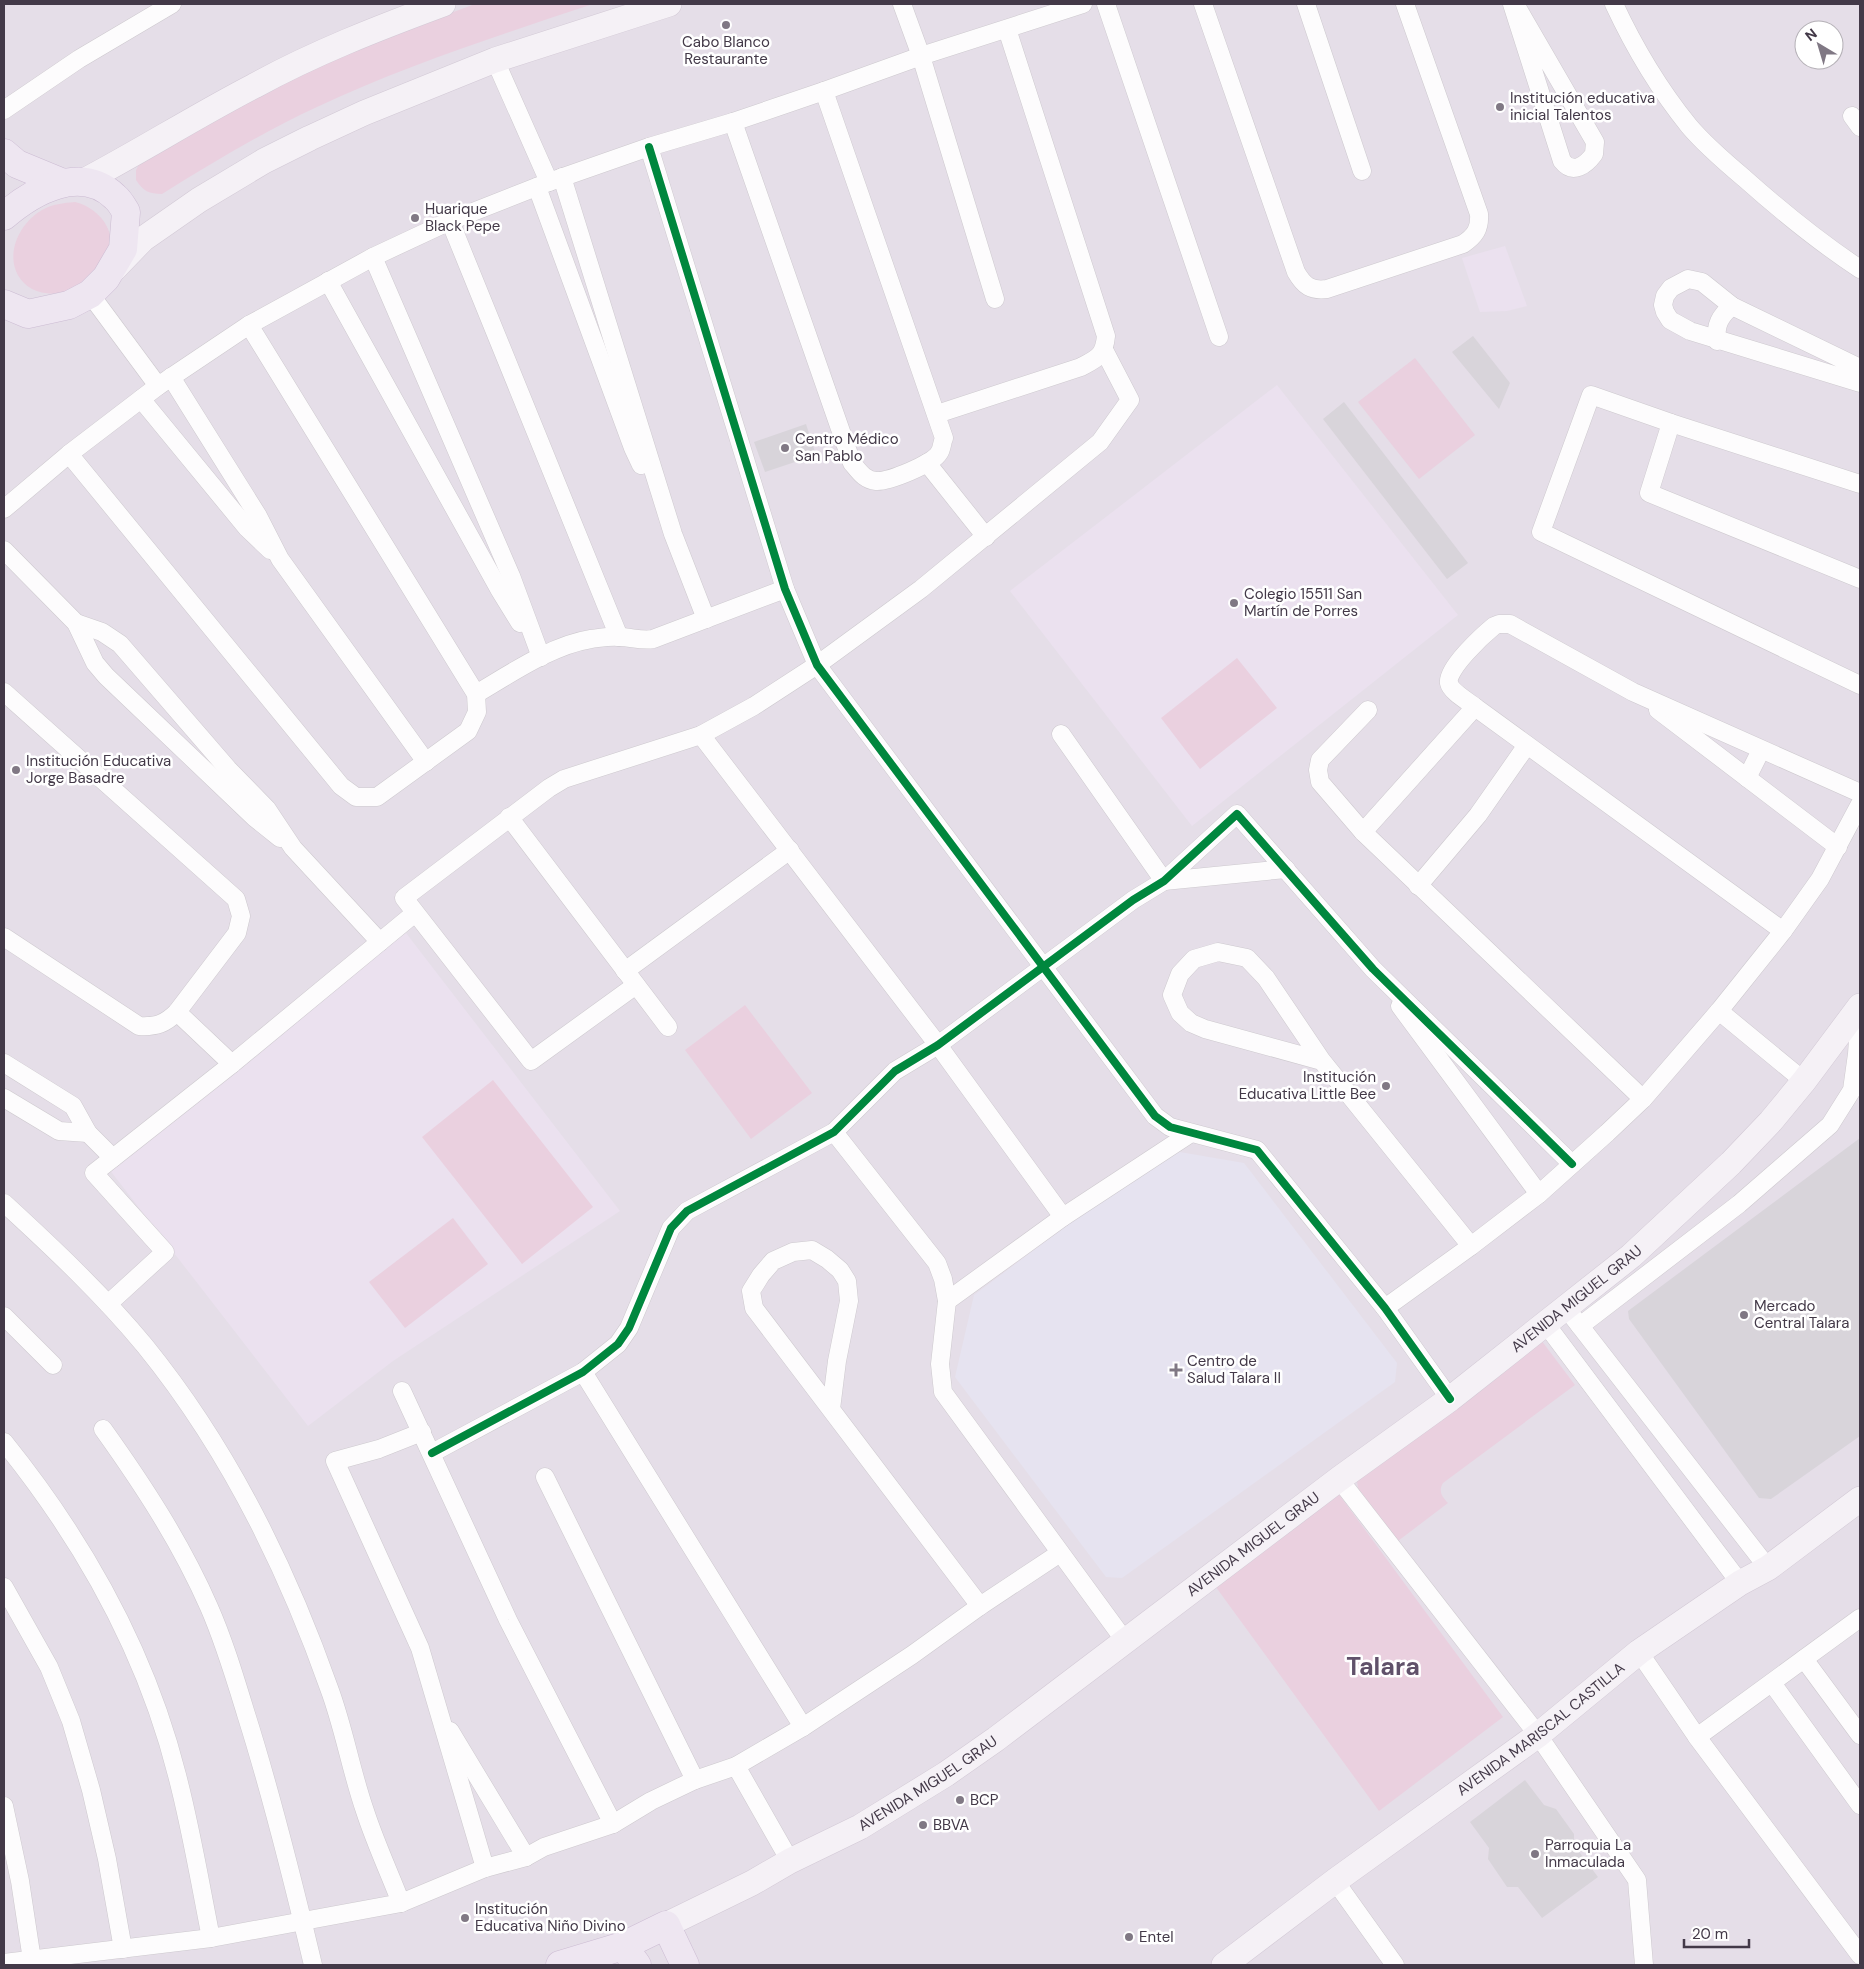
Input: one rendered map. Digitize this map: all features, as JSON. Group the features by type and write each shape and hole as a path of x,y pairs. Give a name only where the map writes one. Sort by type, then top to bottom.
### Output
{"main road":[{"path":"4,216 28,197 73,182 317,55 374,30 443,4"},
{"path":"12,314 69,304 98,286 143,239 225,183 310,138 364,113 495,60 669,4"},
{"path":"4,153 18,164 73,182 104,189 116,197 126,212 123,249 98,286"},
{"name":"AVENIDA MIGUEL GRAU","path":"560,1965 630,1956 666,1925 860,1827 946,1774 1339,1479 1450,1399 1545,1323 1573,1316 1631,1256 1698,1194 1771,1121 1804,1081 1860,1006"},
{"name":"AVENIDA MARISCAL CASTILLA","path":"1224,1965 1335,1881 1538,1735 1639,1652 1740,1583 1768,1568 1860,1499"},
{"path":"666,1925 685,1965"}],"street":[{"path":"4,110 79,59 172,4"},
{"path":"902,4 921,56 995,299"},
{"path":"4,509 69,454 164,381 250,325 373,257 450,221 550,182 649,147 824,91 921,56 1083,4"},
{"path":"1106,4 1219,337"},
{"path":"1203,4 1296,272 1308,288 1317,290 1327,289 1463,244 1476,232 1479,224 1479,214 1405,4"},
{"path":"1306,4 1362,171"},
{"path":"1514,4 1595,142 1594,154 1583,166 1570,168 1562,161 1514,4"},
{"path":"1614,4 1625,28 1658,84 1690,127 1721,159 1789,218 1860,269"},
{"path":"937,414 1081,367 1096,359 1104,350 1106,336 1007,29"},
{"path":"495,60 550,182 673,534 706,619"},
{"path":"732,122 852,462 862,476 876,481 895,477 927,463 939,454 944,438 824,91"},
{"path":"649,147 785,589 817,665 1155,1116 1170,1126 1191,1134 1257,1150 1385,1308 1450,1399"},
{"path":"550,182 633,448 673,534"},
{"path":"450,221 619,637"},
{"path":"373,257 511,576 541,658"},
{"path":"1860,368 1732,306 1710,288 1695,280 1688,279 1680,282 1671,288 1665,296 1663,305 1670,320 1690,331 1717,341 1860,383"},
{"path":"328,281 499,589 541,658"},
{"path":"98,286 258,516 280,559 426,762"},
{"path":"1717,341 1716,330 1718,322 1723,314 1732,306"},
{"path":"69,454 342,786 356,797 377,797 468,730 477,712 476,694 250,325"},
{"path":"790,850 530,1061 404,898 509,817 564,779 701,735 754,706 817,665 920,589 1100,442 1130,400 1104,350"},
{"path":"1860,484 1591,395 1542,532 1860,685"},
{"path":"141,399 247,528 280,559"},
{"path":"1671,423 1649,493 1860,579"},
{"path":"927,463 986,537"},
{"path":"4,550 76,623 95,663 106,676 255,818 293,848"},
{"path":"476,694 566,646 588,640 619,637 643,641 653,639 785,589"},
{"path":"76,623 102,632 120,644 228,769 266,809 293,848 380,942"},
{"path":"1783,931 1475,707 1451,688 1449,676 1457,664 1489,630 1499,624 1510,624 1634,692 1860,793"},
{"path":"4,692 236,899 241,916 237,933 177,1012 167,1022 152,1027 139,1026 4,937"},
{"path":"1634,692 1838,847"},
{"path":"1363,832 1475,707"},
{"path":"1368,710 1320,760 1318,770 1320,782 1327,792 1363,832 1418,886 1643,1099"},
{"path":"1061,734 1164,881"},
{"path":"701,735 938,1045 1063,1217"},
{"path":"1418,886 1478,815 1528,745"},
{"path":"1747,778 1761,750"},
{"path":"1385,1308 1539,1194 1643,1099 1719,1012 1783,931 1820,878 1860,804"},
{"path":"432,1453 583,1372 618,1344 629,1328 671,1228 687,1211 834,1132 895,1071 938,1045 1133,900 1164,881 1237,814 1373,969 1572,1164"},
{"path":"509,817 668,1027"},
{"path":"1164,881 1286,869"},
{"path":"108,1304 165,1252 94,1173 232,1064 415,913"},
{"path":"1322,1061 1224,1035 1191,1023 1180,1013 1172,995 1180,974 1194,960 1218,952 1247,958 1266,978 1322,1061 1471,1246"},
{"path":"1373,969 1424,1041 1539,1194"},
{"path":"177,1012 232,1064"},
{"path":"1719,1012 1804,1081"},
{"path":"1768,1568 1573,1316 1739,1204 1830,1125 1852,1090 1860,1014"},
{"path":"4,1063 73,1106 88,1133 113,1158"},
{"path":"4,1098 59,1131 88,1133"},
{"path":"834,1132 937,1263 943,1279 947,1301 940,1364 943,1392 1124,1641"},
{"path":"947,1301 1063,1217 1191,1134"},
{"path":"4,1203 108,1304 144,1346 196,1415 223,1458 269,1545 300,1613 330,1690 365,1811 401,1902"},
{"path":"831,1409 837,1361 848,1301 847,1281 840,1270 812,1250 793,1252 773,1261 760,1276 752,1291 754,1308 980,1606"},
{"path":"4,1316 52,1365"},
{"path":"1545,1323 1740,1583"},
{"path":"583,1372 803,1728"},
{"path":"402,1391 508,1620 613,1824"},
{"path":"103,1429 145,1488 190,1568 209,1607 226,1651 255,1742 303,1920 313,1965"},
{"path":"422,1432 380,1449 335,1461 420,1648 485,1868"},
{"path":"4,1442 37,1483 80,1547 122,1626 147,1686 165,1732 177,1774 190,1827 210,1938"},
{"path":"545,1477 695,1780"},
{"path":"1339,1479 1538,1735 1637,1880 1644,1965"},
{"path":"4,1963 210,1938 401,1902 485,1868 526,1857 544,1847 613,1824 651,1801 695,1780 736,1766 803,1728 1060,1553"},
{"path":"4,1587 48,1667 71,1721 101,1833 122,1949"},
{"path":"1697,1737 1860,1618"},
{"path":"1639,1652 1697,1737 1860,1955"},
{"path":"1804,1659 1860,1735"},
{"path":"1772,1683 1860,1805"},
{"path":"439,1712 526,1857"},
{"path":"736,1766 790,1861"},
{"path":"4,1806 20,1881 32,1960"},
{"path":"1335,1881 1391,1964"}],"shaded area":[{"path":"4,4 1860,4 1860,1965 4,1965"},
{"path":"475,4 593,4 454,51 351,92 257,137 162,194 147,191 136,180 136,170 141,161 294,78 370,43"},
{"path":"75,202 92,210 100,216 105,224 111,241 107,260 83,285 71,291 51,294 32,289 22,281 16,271 13,260 18,237 32,217 42,210 62,203"},
{"path":"1505,246 1527,306 1507,311 1480,312 1462,258"},
{"path":"1415,358 1475,435 1419,479 1358,402"},
{"name":"Colegio 15511 San Martín de Porres","path":"1277,385 1458,615 1192,826 1010,591"},
{"path":"1237,658 1277,708 1200,769 1161,718"},
{"path":"406,933 620,1211 393,1361 308,1426 109,1169 113,1158"},
{"path":"745,1005 812,1093 751,1139 685,1050"},
{"path":"493,1080 593,1207 522,1264 422,1137"},
{"name":"Centro de Salud Talara II","path":"1168,1150 1244,1163 1397,1363 1395,1382 1122,1578 1106,1577 955,1377 974,1295"},
{"path":"453,1218 488,1264 405,1328 369,1282"},
{"path":"1535,1332 1575,1385 1443,1483 1441,1494 1448,1503 1398,1541 1358,1488 1356,1475"},
{"path":"1332,1485 1503,1717 1379,1811 1202,1568"}],"building":[{"path":"1473,336 1510,383 1499,409 1452,352"},
{"path":"1344,402 1468,563 1447,579 1323,419"},
{"name":"Centro Médico San Pablo","path":"806,424 816,455 765,472 754,442"},
{"name":"Mercado Central Talara","path":"1860,1138 1860,1436 1771,1499 1759,1498 1629,1319 1628,1311"},
{"name":"Parroquia La Inmaculada","path":"1525,1780 1544,1805 1556,1809 1574,1834 1574,1845 1598,1877 1542,1918 1518,1887 1507,1887 1488,1859 1489,1848 1470,1822"}],"cycle path":[{"path":"649,147 785,589 817,665 1155,1116 1170,1127 1257,1150 1385,1308 1450,1399"},
{"path":"432,1453 583,1372 618,1344 629,1328 671,1228 687,1211 834,1132 895,1071 938,1045 1133,900 1164,881 1237,814 1373,969 1572,1164"}],"place":[{"name":"Cabo Blanco Restaurante","path":"726,25"},
{"name":"Institución educativa inicial Talentos","path":"1500,107"},
{"name":"Huarique Black Pepe","path":"415,218"},
{"name":"Centro Médico San Pablo","path":"785,448"},
{"name":"Colegio 15511 San Martín de Porres","path":"1234,603"},
{"name":"Institución Educativa Jorge Basadre","path":"16,770"},
{"name":"Institución Educativa Little Bee","path":"1386,1086"},
{"name":"Mercado Central Talara","path":"1744,1315"},
{"name":"Centro de Salud Talara II","path":"1176,1370"},
{"name":"BCP","path":"960,1800"},
{"name":"BBVA","path":"923,1825"},
{"name":"Parroquia La Inmaculada","path":"1535,1854"},
{"name":"Institución Educativa Niño Divino","path":"465,1918"},
{"name":"Entel","path":"1129,1937"}],"district":[{"name":"Talara","path":"1383,1666"}]}
